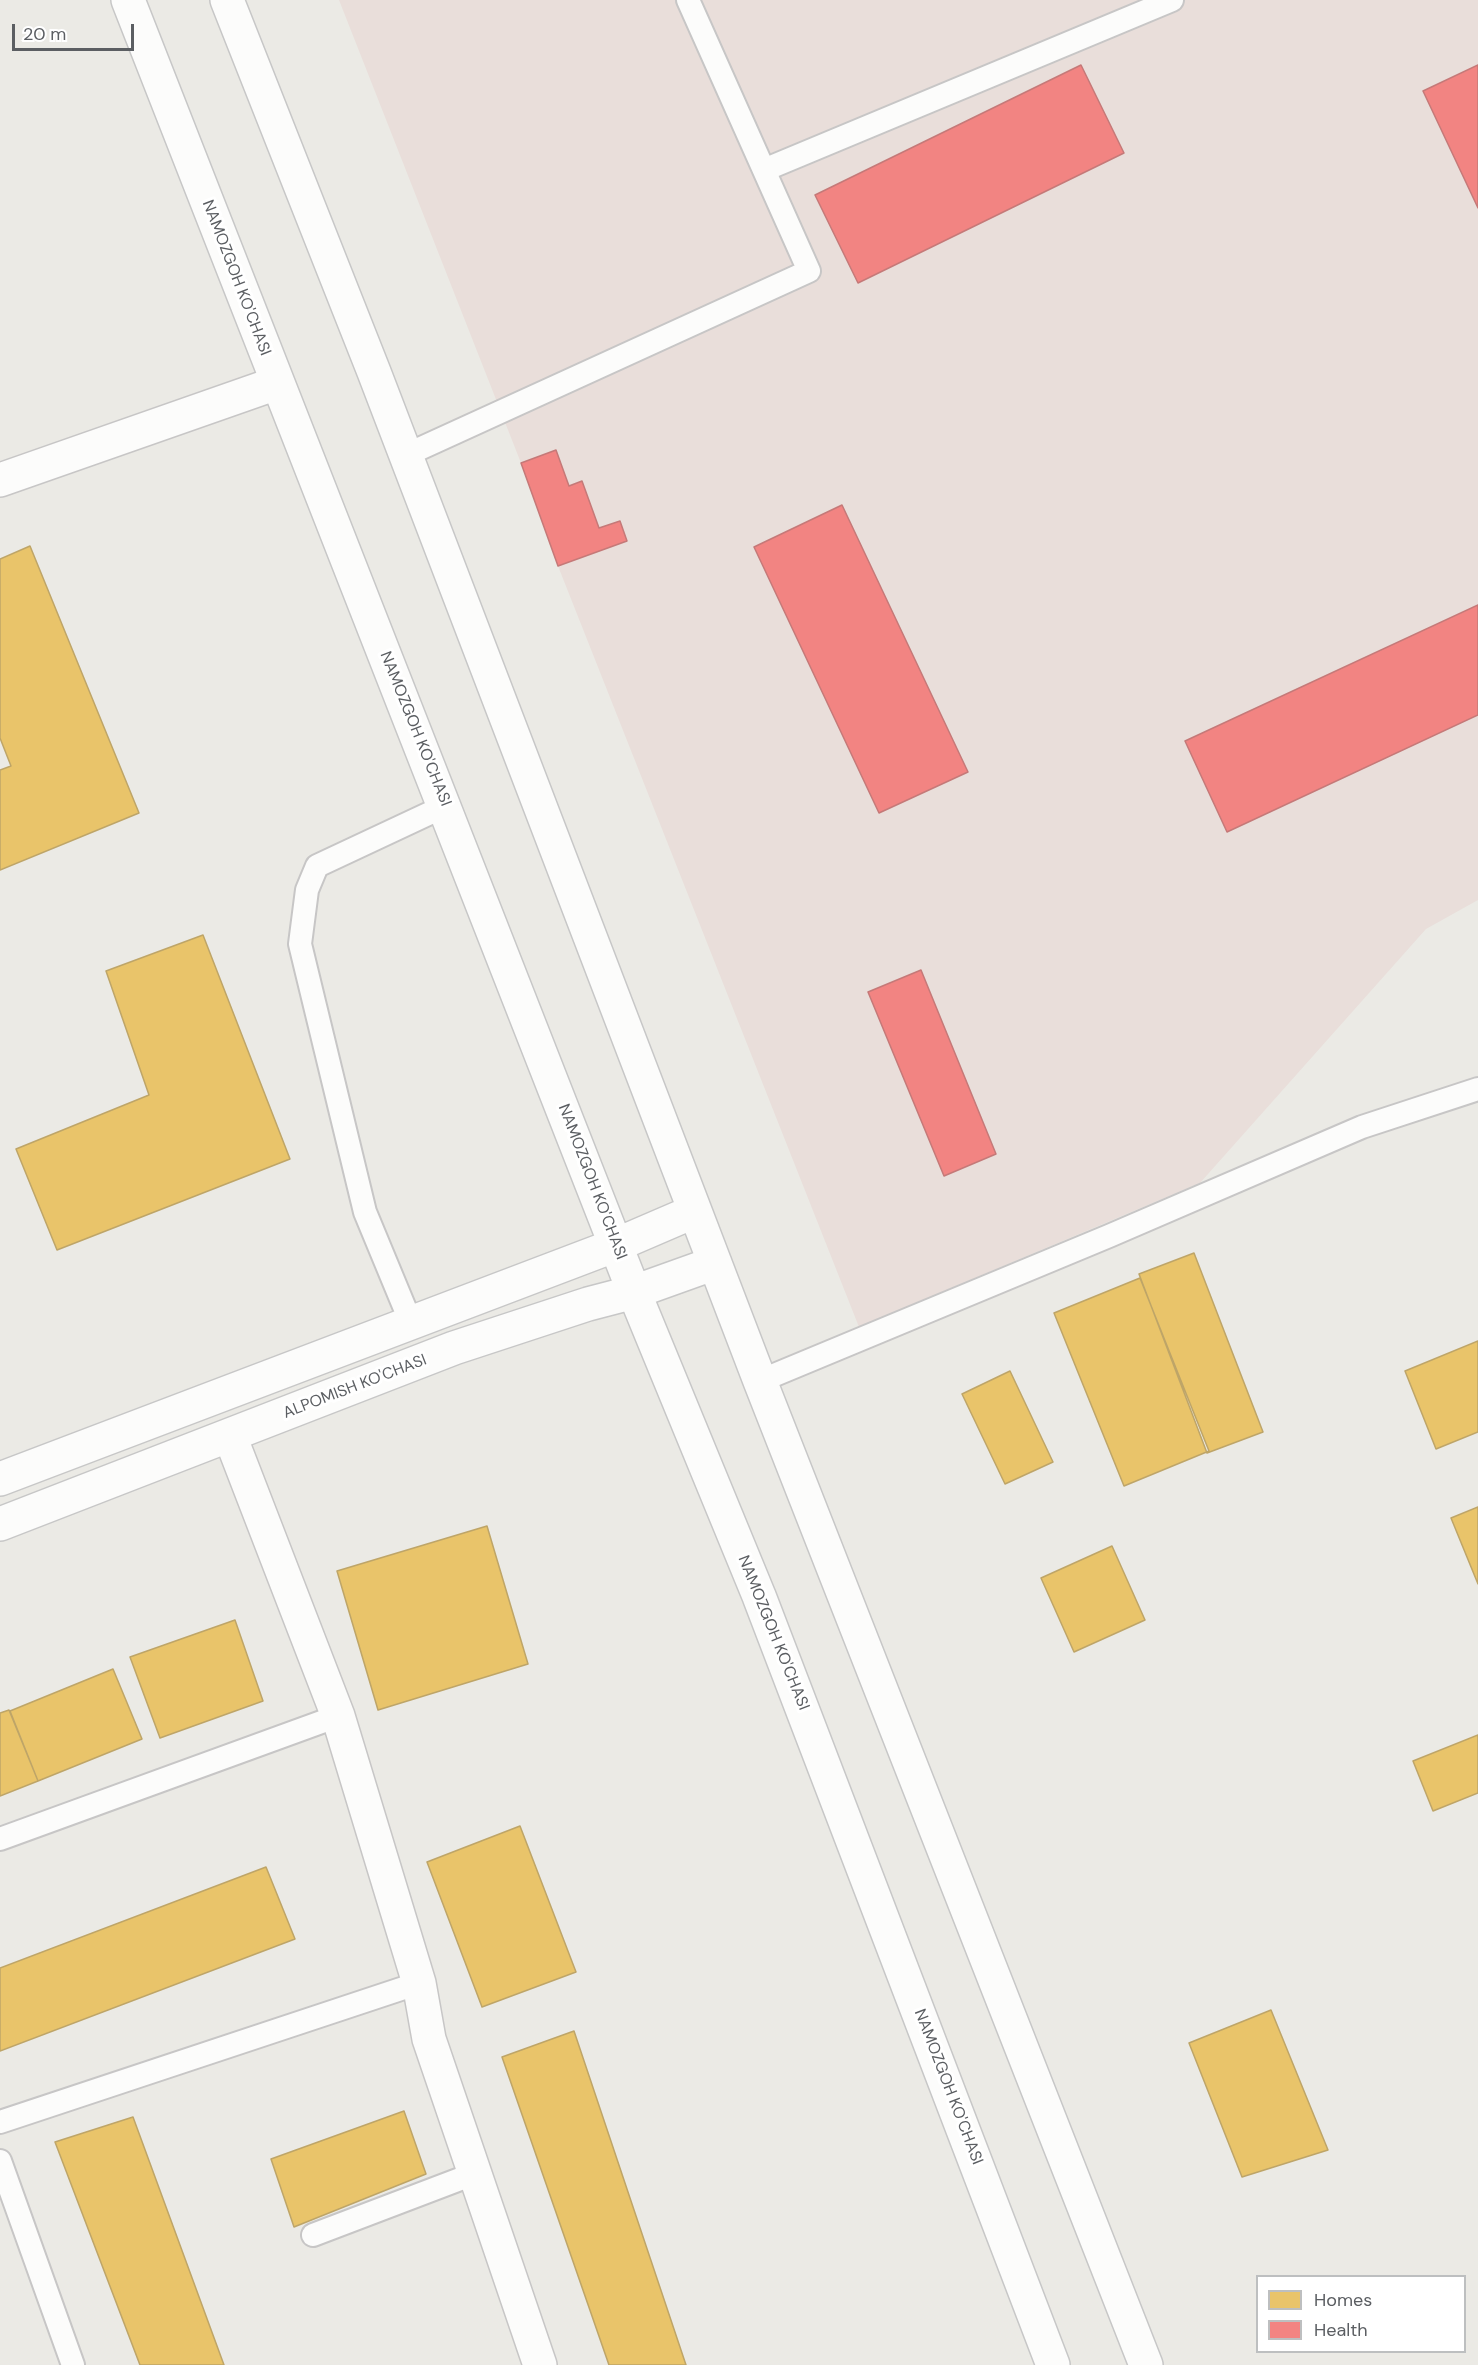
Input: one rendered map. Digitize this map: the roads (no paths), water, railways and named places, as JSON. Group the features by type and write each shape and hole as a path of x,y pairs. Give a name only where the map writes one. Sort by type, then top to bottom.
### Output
{"main road":[{"name":"NAMOZGOH KO'CHASI","path":"128,0 277,383 446,806 634,1292 764,1606 1053,2365"},
{"path":"227,0 406,455 760,1381 1146,2365"},
{"path":"0,480 277,383"},
{"path":"0,1479 616,1245 695,1211"},
{"name":"ALPOMISH KO'CHASI","path":"0,1524 454,1348 588,1304 634,1292 715,1263"},
{"path":"230,1436 338,1716 419,1983 429,2039 540,2365"}],"lane":[{"path":"406,455 809,271 688,0"},
{"path":"764,170 1172,0"},
{"path":"411,1323 365,1212 300,944 307,890 317,866 446,806"},
{"path":"760,1381 1098,1241 1362,1127 1478,1089"},
{"path":"0,1839 338,1716"},
{"path":"0,2122 419,1983"},
{"path":"0,2162 73,2365"},
{"path":"313,2235 476,2173"}]}
